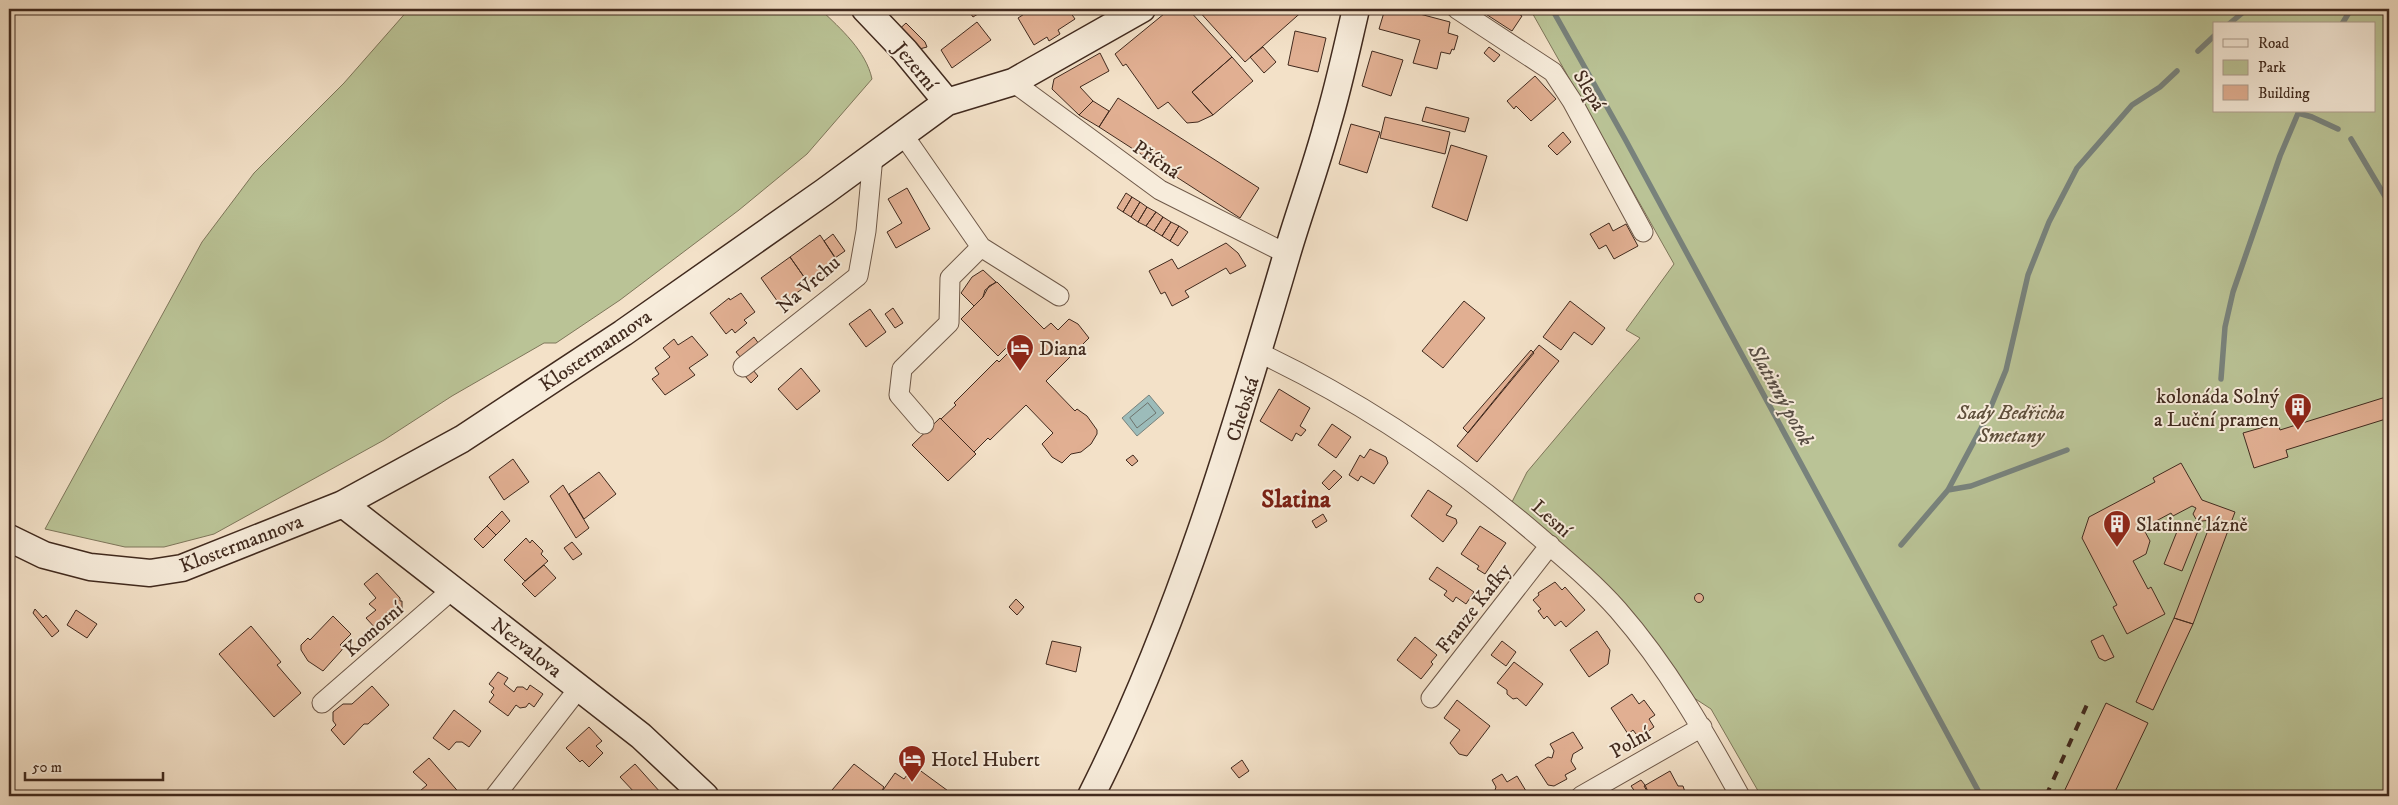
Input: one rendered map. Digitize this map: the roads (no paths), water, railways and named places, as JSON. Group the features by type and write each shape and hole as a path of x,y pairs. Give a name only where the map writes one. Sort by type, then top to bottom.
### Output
{"street":[{"name":"Jezerní","path":"865,9 905,51 947,102"},
{"name":"Klostermannova","path":"9,538 44,555 90,567 150,573 182,568 344,504 462,439 623,332 947,102 1013,82 1142,9"},
{"name":"Chebská","path":"1091,796 1117,744 1210,510 1260,353 1287,254 1328,122 1356,9"},
{"name":"Slepá","path":"1457,9 1553,72 1572,101 1643,232"},
{"name":"Příčná","path":"1013,82 1160,190 1287,254"},
{"path":"902,134 981,247 1059,296"},
{"name":"Na Vrchu","path":"743,367 858,276 866,231 873,156"},
{"path":"924,424 900,395 902,369 949,323 950,278 981,247"},
{"name":"Lesní","path":"1260,353 1310,376 1376,415 1442,459 1501,504 1589,579 1618,610 1652,653 1702,727 1740,796"},
{"name":"Nezvalova","path":"344,504 641,736 705,796"},
{"name":"Franze Kafky","path":"1431,698 1550,546"},
{"name":"Komorní","path":"322,703 453,589"},
{"path":"495,796 580,688"},
{"name":"Polní","path":"1581,796 1702,727"}],"water":[{"path":"1149,395 1164,413 1137,436 1122,418"}],"waterway":[{"name":"Slatinný potok","path":"1552,9 1625,139 1981,796"},
{"path":"2231,22 2247,9"},
{"path":"2343,22 2351,9"},
{"path":"2198,51 2213,37"},
{"path":"1901,545 1948,490 1985,421 2006,370 2028,275 2049,222 2077,168 2132,105 2160,87 2177,71"},
{"path":"2221,379 2225,327 2233,292 2280,156 2299,112"},
{"path":"2298,113 2338,129"},
{"path":"2351,139 2389,203"},
{"path":"1948,490 1971,486 2067,450"}],"railway":[{"path":"2046,796 2090,698"}],"place":[{"name":"Diana","path":"1020,372"},
{"name":"kolonáda Solný a Luční pramen","path":"2298,431"},
{"name":"Slatinné lázně","path":"2117,548"},
{"name":"Hotel Hubert","path":"912,783"}],"district":[{"name":"Slatina","path":"1296,498"}],"park label":[{"name":"Sady Bedřicha Smetany","path":"2011,424"}]}
